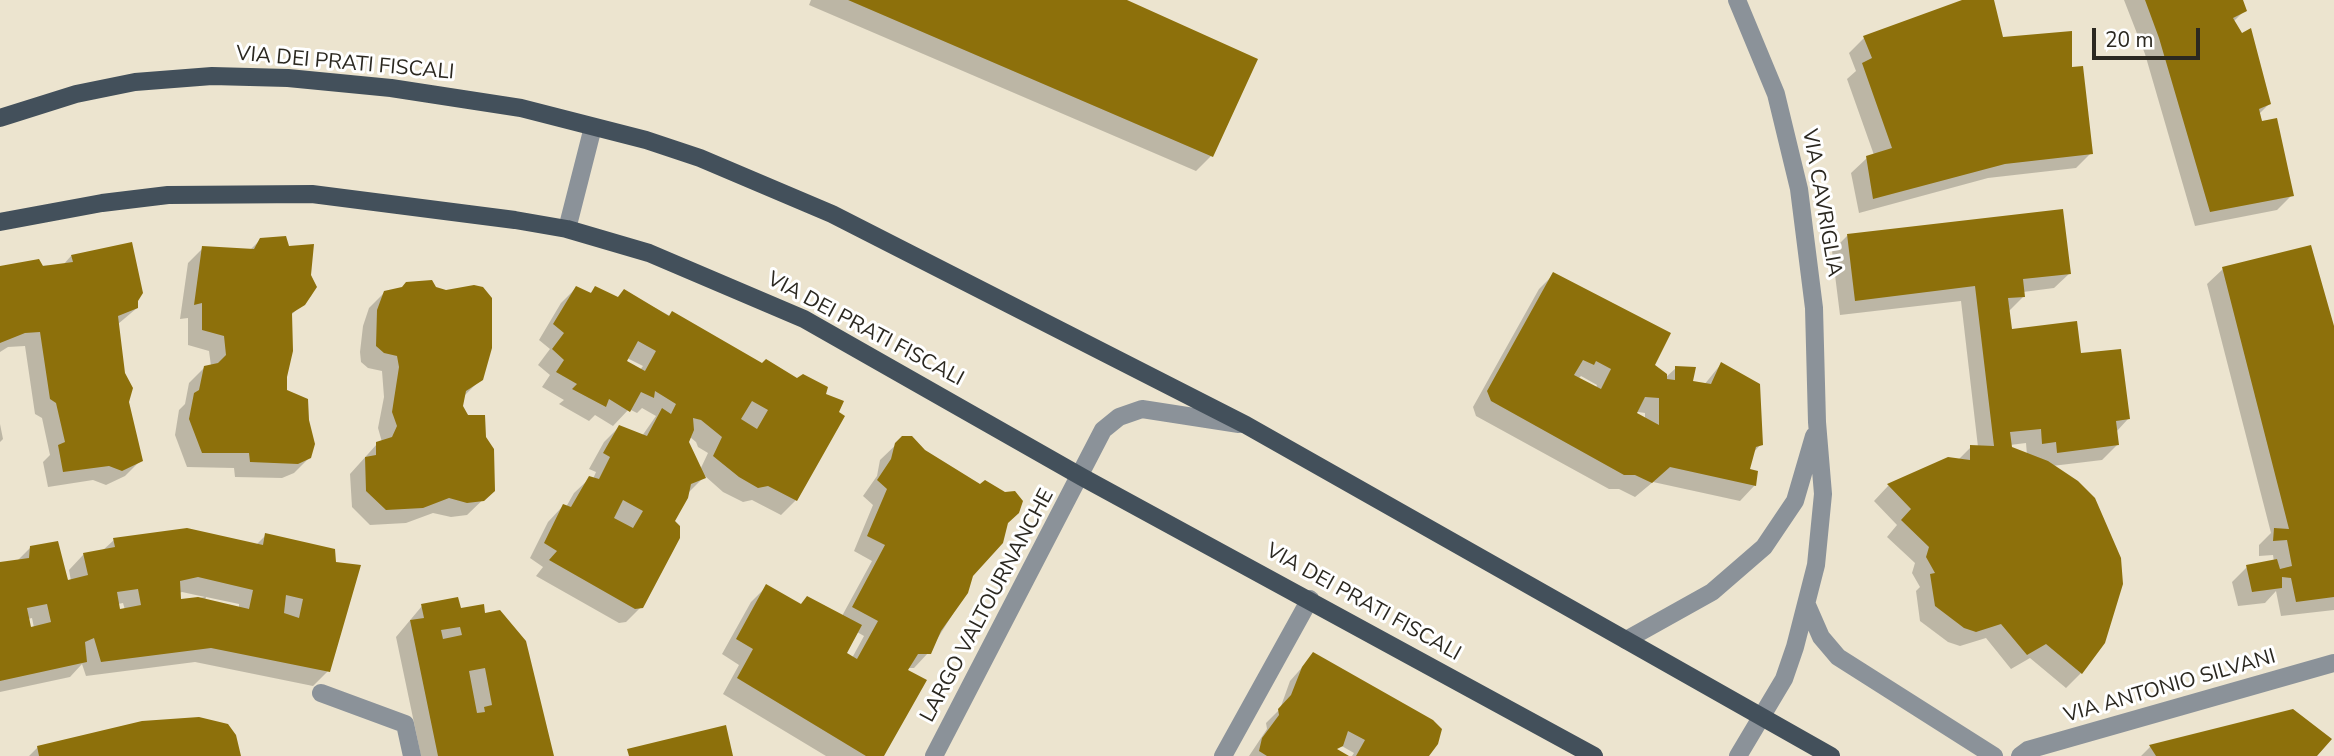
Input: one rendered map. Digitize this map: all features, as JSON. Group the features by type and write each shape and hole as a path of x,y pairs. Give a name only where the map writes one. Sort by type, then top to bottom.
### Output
{"main road":[{"name":"VIA DEI PRATI FISCALI","path":"0,118 104,87 212,76 312,80 391,88 521,108 687,153 798,198 1246,425 1626,640"},
{"name":"VIA DEI PRATI FISCALI","path":"0,222 125,200 234,192 344,196 567,229 649,253 804,319 1082,477 1594,756"},
{"path":"1626,640 1831,756"}],"street":[{"name":"VIA CAVRIGLIA","path":"1737,0 1776,94 1799,189 1814,308 1817,422 1823,494 1816,565 1807,605 1784,679 1738,756"},
{"path":"567,229 593,127"},
{"name":"LARGO VALTOURNANCHE","path":"934,756 1082,477 1103,430 1119,417 1134,411 1152,410 1246,425"},
{"name":"VIA CAVRIGLIA","path":"1626,640 1712,592 1764,547 1795,501 1817,422"},
{"path":"1223,756 1310,599"},
{"path":"1807,605 1821,637 1838,657 1994,756"},
{"name":"VIA ANTONIO SILVANI","path":"2020,756 2028,750 2334,663"},
{"path":"321,693 405,724 412,756"}],"building":[{"path":"848,0 1127,0 1258,59 1213,157"},
{"path":"1962,0 1994,0 2003,37 2072,31 2072,67 2083,66 2093,154 2005,164 1873,199 1866,156 1892,148 1862,63 1872,58 1863,36"},
{"path":"2145,0 2243,0 2247,11 2233,18 2242,33 2251,28 2271,104 2259,109 2262,121 2277,118 2294,196 2210,212 2159,38"},
{"path":"2063,209 2071,274 2023,279 2025,297 2008,298 2012,329 2077,321 2081,353 2121,349 2130,419 2116,421 2119,445 2057,453 2056,442 2042,444 2041,429 2010,432 2012,447 2048,461 2078,481 2095,498 2121,558 2123,584 2105,643 2082,674 2046,644 2027,655 2001,624 1976,632 1964,628 1935,606 1930,574 1935,573 1926,557 1929,547 1901,520 1911,509 1887,484 1948,457 1970,460 1970,445 1994,446 1975,286 1855,301 1847,234"},
{"path":"286,236 289,246 314,244 311,275 317,287 305,305 292,313 293,351 287,377 287,390 308,399 309,420 315,444 311,458 298,464 250,462 249,453 202,453 189,419 194,393 199,390 204,366 218,363 226,355 224,336 202,330 202,303 194,305 202,246 254,249 260,238"},
{"path":"132,242 143,293 138,301 138,308 118,316 125,373 133,388 129,402 143,461 122,471 109,466 63,472 58,445 65,442 56,403 50,399 40,332 25,333 0,343 0,266 39,259 43,266 73,262 71,255"},
{"path":"2311,245 2334,326 2334,597 2296,602 2291,578 2282,577 2282,588 2252,592 2246,565 2277,559 2280,569 2292,566 2287,540 2273,541 2274,528 2289,529 2222,267"},
{"path":"1553,272 1671,333 1655,365 1667,374 1667,379 1675,380 1675,366 1696,367 1693,381 1711,384 1721,362 1760,384 1763,445 1756,447 1750,469 1758,471 1756,486 1670,467 1652,483 1635,475 1624,475 1491,401 1487,391","holes":["1583,360 1594,365 1596,361 1611,369 1601,389 1574,375","1645,397 1659,398 1659,425 1637,413"]},
{"path":"432,280 436,287 446,290 474,285 483,287 492,298 492,348 483,380 466,391 463,406 468,415 485,415 486,437 494,449 495,491 484,501 467,503 449,498 423,508 386,510 366,491 365,457 376,455 376,442 392,437 397,426 392,412 399,367 397,356 384,353 376,346 377,310 384,291 402,287 406,282"},
{"path":"576,286 591,293 595,286 618,297 624,289 669,316 672,311 762,363 766,359 797,378 803,374 828,387 826,394 844,401 839,412 845,416 797,501 768,486 758,488 739,477 713,456 722,437 701,420 693,418 694,430 689,442 706,478 691,484 688,498 675,521 680,526 680,538 643,608 635,609 549,560 557,551 544,543 563,504 571,507 589,476 599,479 610,457 603,453 619,425 647,436 662,408 671,414 676,404 655,391 654,398 641,392 630,412 609,399 606,407 572,389 577,384 556,372 564,360 552,349 564,333 553,324","holes":["638,341 656,351 645,371 627,361","752,401 768,410 757,429 741,419","623,500 643,511 633,528 614,518"]},
{"path":"902,436 912,436 925,450 980,484 985,480 1005,492 1015,491 1023,501 1019,513 1008,523 1003,543 973,576 968,593 941,631 931,654 918,654 908,670 927,680 884,756 866,756 737,678 753,649 736,639 766,584 801,604 807,596 862,625 847,653 857,659 878,621 852,607 885,545 867,536 887,489 877,480 891,459 895,443"},
{"path":"187,528 263,545 265,533 335,549 336,562 361,565 330,672 211,648 101,662 94,638 85,642 87,662 0,681 0,562 29,558 30,546 58,541 68,580 88,575 83,553 115,547 113,538","holes":["198,577 253,590 249,609 198,597 181,599 180,581","138,589 141,605 120,609 117,592","286,595 303,599 299,618 284,613","47,604 51,622 31,627 27,608"]},
{"path":"458,597 461,608 484,604 485,613 500,610 526,641 554,756 438,756 410,620 424,618 421,604","holes":["460,627 462,635 443,639 441,630","485,668 492,705 484,707 485,712 477,713 469,671"]},
{"path":"1313,652 1433,720 1442,729 1438,744 1429,756 1356,756 1365,740 1348,731 1343,746 1337,749 1349,756 1267,756 1259,751 1262,738 1279,715 1278,709 1291,695 1302,667"},
{"path":"2293,709 2332,739 2317,756 2156,756 2149,745"},
{"path":"199,717 228,724 236,735 241,756 39,756 37,746 142,721"},
{"path":"726,725 733,756 629,756 627,749"}]}
